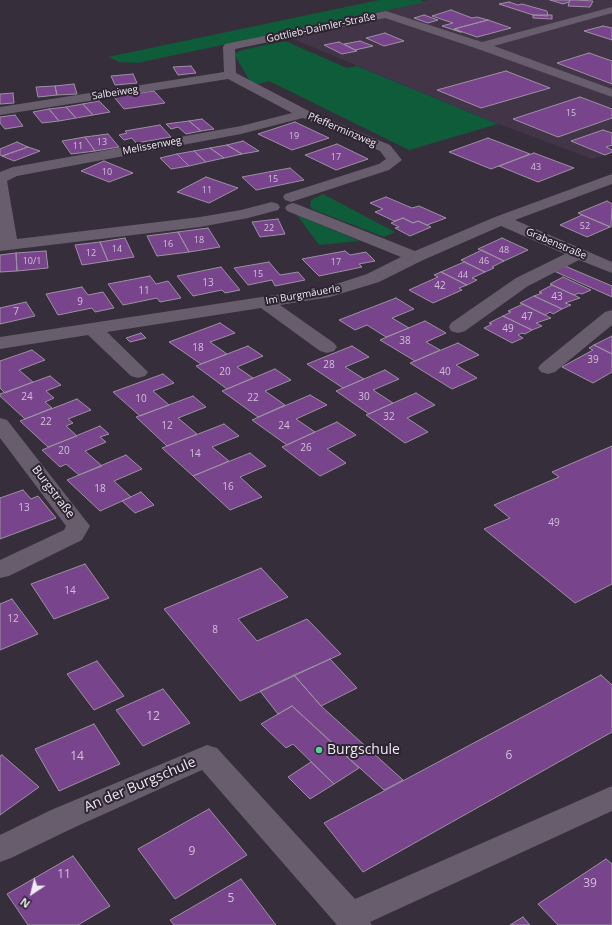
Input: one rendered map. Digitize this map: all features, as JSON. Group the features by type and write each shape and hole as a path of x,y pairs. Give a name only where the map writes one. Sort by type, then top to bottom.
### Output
{"street":[{"path":"482,46 612,10"},
{"name":"Gottlieb-Daimler-Straße","path":"230,75 229,47 386,14 482,46 612,93"},
{"name":"Salbeiweg","path":"0,111 230,75"},
{"name":"Pfefferminzweg","path":"230,75 304,114 385,148 395,160 384,167 292,202"},
{"name":"Melissenweg","path":"0,178 13,172 241,130 304,114"},
{"name":"Im Burgmäuerle","path":"0,343 330,292 373,278 415,257 501,220 612,179"},
{"path":"0,182 5,245 200,222 242,215 272,207 269,204 272,199 283,197 415,257"},
{"name":"Grabenstraße","path":"501,220 612,268"},
{"path":"458,328 522,282 579,253"},
{"path":"264,302 327,347"},
{"path":"548,368 612,316"},
{"path":"93,329 138,372"},
{"name":"Burgstraße","path":"0,424 78,526 74,535 0,570"},
{"name":"An der Burgschule","path":"0,849 62,819 207,756 353,921"},
{"path":"353,921 612,798"}],"shaded area":[{"path":"428,0 612,0 612,153 592,159 486,119 281,34"}],"green space":[{"path":"379,0 420,0 426,2 137,63 119,62 108,57"},
{"path":"285,41 347,68 357,66 498,124 409,150 269,81 256,85 251,83 234,54 242,50"},
{"path":"323,194 395,232 384,237 312,209 310,205 311,200"},
{"path":"297,215 359,241 319,245"}],"building":[{"path":"550,0 570,0 569,2 563,4"},
{"path":"570,0 593,1 590,7 568,6"},
{"path":"509,2 547,11 548,16 533,15 499,4"},
{"path":"451,10 472,18 477,17 488,20 454,29 462,32 460,32 442,26 453,23 432,16"},
{"path":"424,15 438,20 428,23 414,18"},
{"path":"533,15 552,15 552,19 533,18"},
{"path":"488,20 511,28 477,37 454,29"},
{"path":"603,26 612,28 612,40 584,31"},
{"path":"385,33 404,41 384,46 366,38"},
{"path":"360,41 373,46 355,50 344,44"},
{"path":"339,42 357,51 342,54 324,45"},
{"path":"589,53 612,61 612,84 557,63"},
{"path":"191,66 196,73 178,75 173,67"},
{"path":"506,71 550,88 481,108 437,90"},
{"path":"133,74 137,83 115,85 111,76"},
{"path":"74,84 77,94 57,95 55,86"},
{"path":"55,86 57,95 38,97 36,87"},
{"path":"154,91 165,103 124,109 114,97"},
{"path":"13,93 14,103 0,104 0,94"},
{"path":"580,97 612,109 612,118 558,137 513,119"},
{"path":"99,101 110,112 93,115 83,104"},
{"path":"83,104 93,115 76,118 66,107"},
{"path":"66,107 76,118 59,121 49,109"},
{"path":"49,109 59,121 42,123 33,112"},
{"path":"15,115 23,126 5,129 0,123 0,117"},
{"path":"202,119 214,129 201,131 189,121"},
{"path":"189,121 201,131 186,134 178,127 171,129 166,124"},
{"path":"295,122 329,138 292,150 258,134"},
{"path":"160,125 171,137 136,143 132,138 124,140 119,135 127,133 125,131"},
{"path":"603,130 612,133 612,145 606,147 612,150 612,152 605,155 571,141"},
{"path":"108,134 119,147 95,151 85,137"},
{"path":"85,137 95,151 71,154 62,141"},
{"path":"488,138 530,154 491,169 449,152"},
{"path":"243,141 259,151 242,154 227,145"},
{"path":"17,142 28,147 2,156 0,155 0,149"},
{"path":"337,144 368,159 336,170 305,155"},
{"path":"227,145 242,154 224,158 210,148"},
{"path":"28,147 40,151 14,161 2,156"},
{"path":"210,148 224,158 206,162 194,151"},
{"path":"194,151 206,162 189,166 177,154"},
{"path":"534,153 574,168 538,182 499,166"},
{"path":"177,154 189,166 171,169 160,158"},
{"path":"104,161 133,173 109,182 81,171"},
{"path":"290,168 304,180 256,190 242,177"},
{"path":"206,177 238,188 209,203 177,192"},
{"path":"386,197 412,208 419,206 446,218 427,225 418,221 413,223 403,218 394,221 375,212 383,209 370,203"},
{"path":"607,201 612,204 611,227 578,213"},
{"path":"582,215 610,227 587,237 560,225"},
{"path":"403,218 413,223 418,221 431,227 410,236 395,228 399,227 391,223"},
{"path":"278,219 285,234 260,237 252,222"},
{"path":"208,228 220,247 189,252 178,232"},
{"path":"178,232 189,252 157,256 147,236"},
{"path":"125,238 134,257 108,261 100,242"},
{"path":"502,238 528,250 504,261 478,249"},
{"path":"100,242 108,261 82,265 75,245"},
{"path":"482,250 504,261 485,272 461,260"},
{"path":"46,251 48,268 17,271 16,253"},
{"path":"345,251 350,255 366,252 375,261 359,264 362,267 319,276 302,259"},
{"path":"16,253 17,271 0,272 0,255"},
{"path":"269,262 280,275 298,272 305,280 275,286 272,280 248,285 234,268"},
{"path":"464,262 485,272 472,278 477,280 467,285 441,272"},
{"path":"565,266 612,286 612,297 554,271"},
{"path":"221,267 240,290 225,293 222,290 193,296 177,276"},
{"path":"441,272 467,285 459,288 462,290 433,303 409,290 438,277 434,275"},
{"path":"150,276 156,284 168,281 181,298 160,302 157,298 123,305 108,284"},
{"path":"563,277 591,290 582,294 579,293 574,295 550,284"},
{"path":"552,285 580,298 565,303 571,305 562,309 534,296 542,293 539,292"},
{"path":"82,287 88,295 103,292 114,308 95,312 92,308 58,315 46,294"},
{"path":"534,296 562,309 553,314 550,312 545,315 520,303"},
{"path":"396,298 414,309 392,318 409,328 386,337 367,325 355,330 339,320"},
{"path":"26,302 35,316 0,324 0,308"},
{"path":"523,304 551,318 536,323 542,326 532,330 503,316 511,312 508,311"},
{"path":"503,316 532,330 525,334 522,333 518,335 523,338 512,343 484,328 492,324 489,323"},
{"path":"425,321 446,333 426,342 440,350 415,361 380,340"},
{"path":"220,323 235,333 210,342 227,354 201,364 169,342"},
{"path":"141,333 146,338 130,342 126,338"},
{"path":"612,336 612,354 594,345"},
{"path":"458,343 479,355 456,365 477,378 452,389 410,363"},
{"path":"594,345 612,354 612,372 593,383 562,367 593,350 589,348"},
{"path":"248,346 263,356 237,367 253,378 227,389 196,366"},
{"path":"352,346 369,357 345,367 364,379 343,388 307,364"},
{"path":"32,350 45,360 19,370 33,382 5,393 0,388 0,361"},
{"path":"275,369 291,380 265,391 285,405 258,417 222,391"},
{"path":"385,370 399,379 373,390 393,403 369,414 336,391"},
{"path":"163,374 174,383 153,391 169,405 140,416 113,392"},
{"path":"50,376 61,385 46,391 54,398 45,402 52,408 25,419 0,396 0,394"},
{"path":"416,393 435,405 407,418 428,432 405,443 366,415"},
{"path":"310,395 327,405 296,419 315,432 287,445 252,420"},
{"path":"193,396 206,407 178,418 197,434 167,446 136,417"},
{"path":"77,399 91,410 68,419 73,423 66,426 77,436 48,447 20,421"},
{"path":"337,422 356,435 327,449 346,463 320,476 282,447"},
{"path":"224,424 239,436 212,447 229,461 193,476 162,448"},
{"path":"100,426 109,434 100,437 106,442 85,451 102,466 79,475 66,464 60,467 42,450"},
{"path":"612,446 612,584 575,603 484,529 510,518 494,505 559,477 552,472"},
{"path":"250,453 266,466 240,477 262,497 230,510 193,476"},
{"path":"126,455 142,469 114,481 131,497 100,511 67,480"},
{"path":"23,490 31,499 38,496 56,518 0,539 0,498"},
{"path":"141,492 154,505 135,513 122,501"},
{"path":"85,564 109,598 54,619 31,584"},
{"path":"261,568 288,597 238,619 257,641 307,619 341,654 240,701 164,609"},
{"path":"12,599 38,634 0,650 0,604"},
{"path":"330,659 357,688 321,706 294,675"},
{"path":"97,661 124,696 94,710 67,674"},
{"path":"294,675 321,706 403,780 384,790 292,706 278,714 260,691"},
{"path":"601,675 612,685 612,732 363,872 324,823"},
{"path":"163,689 190,723 143,746 116,710"},
{"path":"292,706 359,768 334,784 293,744 286,748 261,724"},
{"path":"94,724 120,764 59,791 35,749"},
{"path":"2,755 39,787 0,815 0,756"},
{"path":"311,762 334,784 310,799 288,777"},
{"path":"209,809 247,855 175,899 138,849"},
{"path":"73,856 110,906 78,925 28,925 7,894"},
{"path":"606,859 612,864 612,925 558,925 538,904"},
{"path":"241,879 276,925 174,925 170,920"},
{"path":"523,917 530,925 510,925"}],"place":[{"name":"Burgschule","path":"319,750"}]}
